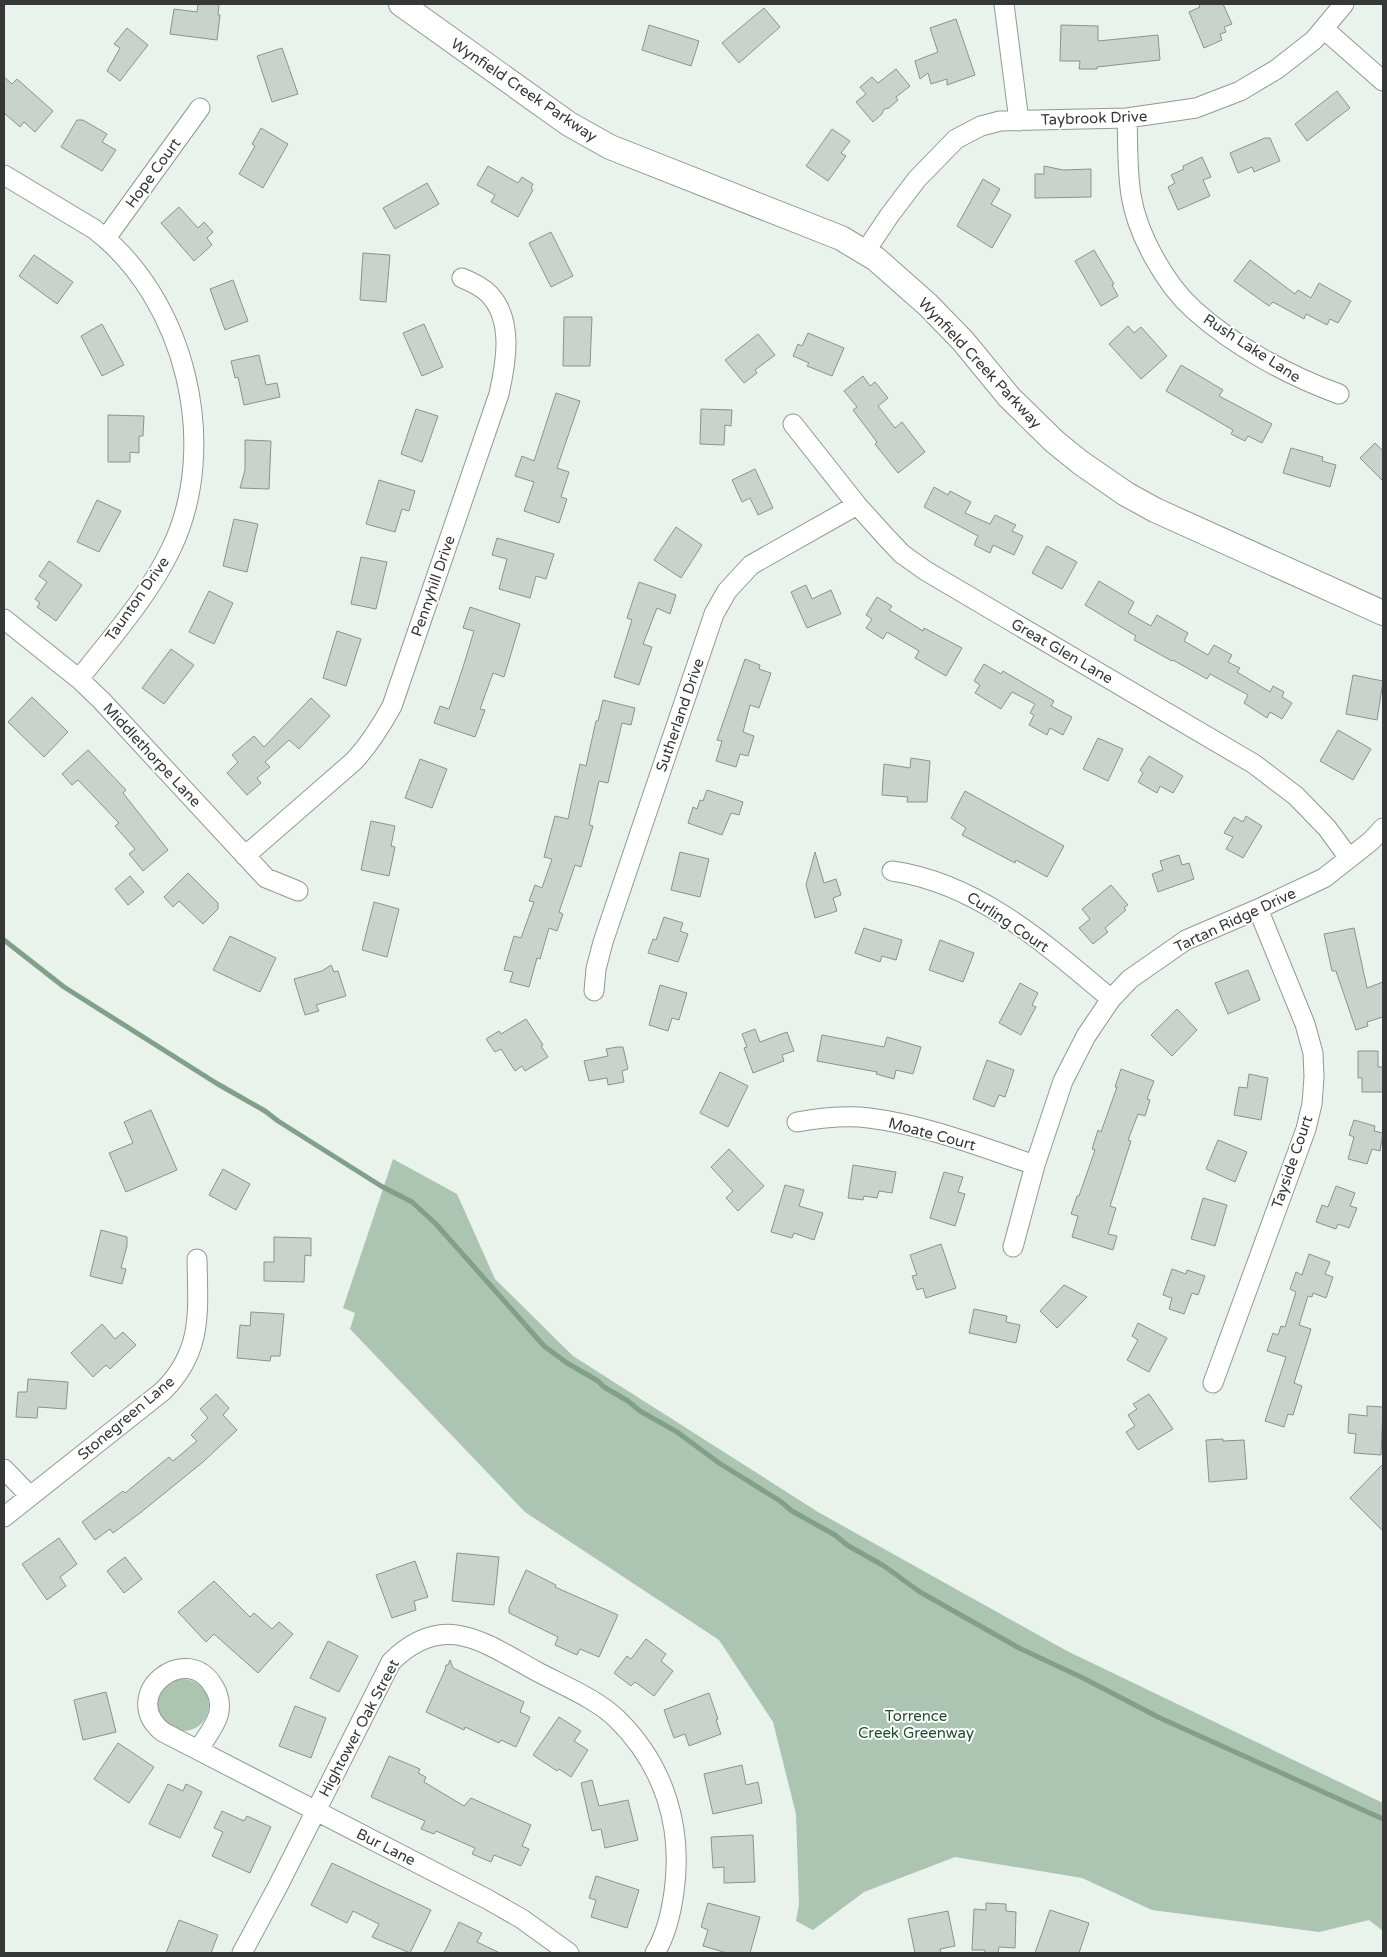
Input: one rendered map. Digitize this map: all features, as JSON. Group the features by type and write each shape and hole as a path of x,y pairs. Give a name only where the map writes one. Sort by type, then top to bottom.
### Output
{"street":[{"name":"Wynfield Creek Parkway","path":"401,4 569,124 610,147 841,238 865,252 896,275 928,305 963,341 1029,418 1081,463 1126,494 1155,510 1383,613"},
{"path":"1004,4 1019,120"},
{"name":"Taybrook Drive","path":"865,252 917,179 956,139 981,126 1000,121 1127,118 1196,108 1240,91 1277,69 1324,29 1344,4"},
{"path":"1324,29 1383,81"},
{"name":"Hope Court","path":"106,238 200,108"},
{"name":"Rush Lake Lane","path":"1127,118 1130,182 1137,218 1146,242 1176,291 1194,310 1225,334 1289,374 1339,394"},
{"name":"Taunton Drive","path":"4,176 40,196 106,238 134,270 155,300 166,320 181,356 188,386 193,422 192,467 187,500 172,549 156,577 79,679"},
{"name":"Pennyhill Drive","path":"245,856 354,761 381,727 392,706 499,394 505,367 504,324 499,310 490,295 481,287 462,278"},
{"name":"Great Glen Lane","path":"793,424 857,505 902,554 926,571 1254,764 1296,796 1327,828 1349,858"},
{"name":"Sutherland Drive","path":"594,991 596,969 603,942 714,614 727,591 751,565 857,505"},
{"name":"Middlethorpe Lane","path":"4,619 79,679 134,734 266,878 298,891"},
{"name":"Tartan Ridge Drive","path":"1013,1247 1035,1165 1066,1073 1086,1036 1111,999 1130,979 1186,940 1258,910 1324,878 1371,841 1383,828"},
{"name":"Curling Court","path":"892,871 914,874 933,880 954,887 976,899 1021,927 1111,999"},
{"name":"Tayside Court","path":"1213,1383 1306,1129 1312,1104 1313,1054 1304,1024 1258,910"},
{"name":"Moate Court","path":"797,1122 830,1118 868,1118 922,1128 1035,1165"},
{"name":"Stonegreen Lane","path":"4,1517 163,1391 174,1380 186,1363 193,1346 198,1308 197,1259"},
{"path":"4,1469 30,1496"},
{"name":"Hightower Oak Street","path":"242,1953 278,1886 391,1662 405,1648 425,1637 448,1633 468,1637 492,1647 590,1700 617,1718 638,1744 659,1776 670,1810 677,1843 671,1912 661,1943 655,1953"},
{"name":"Bur Lane","path":"198,1750 218,1716 220,1704 218,1692 202,1674 191,1669 179,1669 168,1672 158,1679 151,1689 148,1700 151,1719 154,1725 163,1732 198,1750 315,1810 488,1899 522,1919 569,1953"}],"green space":[{"name":"Torrence Creek Greenway","path":"393,1159 457,1194 495,1279 573,1356 818,1512 1067,1651 1383,1803 1383,1931 1369,1920 1319,1932 1152,1910 1082,1878 955,1857 864,1892 813,1930 796,1921 799,1904 796,1814 773,1722 719,1640 525,1512 350,1329 355,1313 343,1308"},
{"path":"178,1679 188,1679 198,1683 205,1690 209,1705 205,1720 198,1727 188,1731 178,1731 168,1727 161,1720 157,1710 157,1700 161,1690 168,1683"}],"building":[{"path":"198,4 219,4 218,15 220,15 217,40 170,34 174,9 197,12"},
{"path":"1199,4 1223,4 1232,24 1224,27 1226,32 1220,34 1222,40 1204,48 1189,12 1200,7"},
{"path":"764,8 780,27 739,63 722,43"},
{"path":"956,19 975,75 947,85 947,79 931,84 928,73 920,79 915,61 938,52 930,28"},
{"path":"649,25 699,41 691,66 642,50"},
{"path":"1061,25 1098,26 1098,41 1158,35 1160,60 1097,67 1097,69 1079,69 1080,61 1060,61"},
{"path":"127,28 148,45 120,81 107,71 120,48 114,44"},
{"path":"282,48 298,94 272,102 257,56"},
{"path":"896,69 910,86 896,97 898,100 889,108 884,109 882,114 873,122 856,102 866,94 860,87 872,77 878,83"},
{"path":"4,77 12,84 17,79 53,111 35,132 24,122 20,127 4,113"},
{"path":"1337,91 1350,108 1307,141 1295,124"},
{"path":"77,120 83,120 107,134 102,142 116,150 102,171 61,147"},
{"path":"261,128 288,144 263,188 239,174 255,146 252,144"},
{"path":"832,129 850,141 841,153 846,156 828,181 806,166"},
{"path":"1265,138 1270,138 1280,161 1254,172 1252,167 1238,173 1230,153"},
{"path":"1202,157 1211,177 1203,180 1210,196 1178,210 1168,187 1175,183 1171,175 1184,169 1183,166"},
{"path":"488,166 518,183 522,177 533,184 531,188 533,190 518,217 491,202 495,195 477,185"},
{"path":"1044,166 1063,170 1091,169 1091,197 1035,198 1035,174 1044,174"},
{"path":"983,179 1000,189 991,204 1011,215 992,248 957,226"},
{"path":"427,183 439,204 395,229 383,208"},
{"path":"179,207 198,228 204,222 213,232 207,238 212,245 194,261 161,223"},
{"path":"551,232 573,276 551,287 529,243"},
{"path":"1094,250 1114,284 1112,285 1118,296 1101,306 1075,261"},
{"path":"363,253 390,255 386,302 360,300"},
{"path":"34,255 73,282 57,304 19,276"},
{"path":"1250,260 1295,294 1298,290 1311,298 1319,283 1351,301 1338,323 1330,319 1327,325 1306,314 1304,319 1273,302 1269,306 1234,281"},
{"path":"233,280 248,321 225,330 210,289"},
{"path":"564,317 592,317 590,366 563,366"},
{"path":"102,324 124,365 102,376 81,336"},
{"path":"424,324 443,367 422,376 403,333"},
{"path":"1128,326 1134,333 1141,327 1167,356 1141,379 1109,344"},
{"path":"808,333 844,348 832,376 807,366 809,363 793,356 798,344 802,346"},
{"path":"758,334 775,355 755,370 757,373 744,383 725,360"},
{"path":"259,355 266,385 277,383 280,397 244,405 238,377 235,378 231,361"},
{"path":"1181,365 1223,390 1219,396 1272,424 1262,443 1248,436 1245,441 1231,434 1233,430 1166,391"},
{"path":"863,376 870,386 875,382 888,398 878,406 895,428 902,422 925,452 898,473 875,444 877,442 853,410 857,407 844,391"},
{"path":"556,393 580,401 557,468 569,472 561,497 567,499 559,523 524,511 534,482 515,476 522,456 534,461"},
{"path":"416,409 438,416 422,462 401,454"},
{"path":"701,409 732,410 731,426 725,425 724,445 700,444"},
{"path":"108,415 144,416 143,436 139,436 139,453 130,452 130,462 108,462"},
{"path":"245,440 271,441 269,489 240,488 245,470"},
{"path":"1375,443 1383,451 1383,481 1360,458"},
{"path":"1291,448 1323,457 1322,461 1336,465 1330,487 1283,473"},
{"path":"755,469 773,508 758,515 750,498 742,502 732,480"},
{"path":"379,480 415,491 409,511 402,509 395,532 366,524"},
{"path":"934,487 948,495 950,491 971,502 965,513 990,524 995,515 1016,525 1012,531 1023,536 1014,555 993,545 990,553 974,545 978,536 924,507"},
{"path":"97,500 121,511 99,552 77,542"},
{"path":"234,519 258,524 247,572 223,566"},
{"path":"676,527 702,545 681,578 654,560"},
{"path":"497,538 554,554 546,579 536,576 530,598 499,589 507,559 492,555"},
{"path":"1047,546 1077,562 1062,589 1032,573"},
{"path":"361,557 387,562 376,609 351,604"},
{"path":"49,561 82,585 56,621 37,607 40,603 35,599 47,582 39,576"},
{"path":"1099,581 1134,602 1128,613 1151,626 1157,615 1188,633 1184,641 1208,655 1214,645 1232,655 1228,662 1240,668 1237,672 1270,692 1273,686 1284,692 1282,697 1292,703 1282,719 1270,712 1267,718 1244,703 1248,695 1210,674 1207,679 1172,661 1134,640 1136,636 1085,605"},
{"path":"639,582 676,595 670,614 657,608 643,644 652,647 639,685 614,677 632,620 627,618"},
{"path":"806,585 812,599 831,590 841,614 807,628 791,592"},
{"path":"209,591 233,603 214,644 189,632"},
{"path":"877,597 892,606 889,610 923,631 924,628 962,648 946,676 915,658 919,651 887,632 883,639 866,628 872,619 866,615"},
{"path":"470,607 520,624 504,677 493,673 480,709 485,710 475,737 434,723 440,706 449,709 464,664 474,631 463,628"},
{"path":"337,631 361,639 346,686 323,678"},
{"path":"171,649 194,665 164,704 142,688"},
{"path":"745,659 760,665 759,669 771,673 759,708 750,705 743,732 754,736 748,756 740,754 736,767 716,761 722,741 717,740"},
{"path":"984,664 1001,674 1003,671 1054,701 1051,706 1072,717 1063,735 1050,728 1047,735 1029,725 1034,715 1030,713 1035,704 1012,692 1001,709 975,693 980,685 974,681"},
{"path":"1353,675 1383,681 1377,720 1346,714"},
{"path":"32,697 68,732 44,757 8,722"},
{"path":"311,698 330,716 299,749 289,740 265,762 270,767 257,778 261,783 247,795 227,773 238,762 232,755 254,736 264,747"},
{"path":"603,700 635,708 631,725 622,723 608,783 599,781 589,825 593,826 581,867 575,865 559,912 563,914 557,931 549,928 540,959 537,958 529,987 510,982 513,972 504,970 514,936 521,938 534,902 529,901 535,885 542,888 552,859 544,857 555,816 568,819 580,764 586,766 596,721 598,721"},
{"path":"1338,730 1371,749 1353,780 1320,761"},
{"path":"1098,738 1123,749 1108,781 1083,769"},
{"path":"88,750 126,790 123,793 168,850 143,871 129,854 135,849 115,826 119,823 78,780 72,785 62,774"},
{"path":"1149,756 1183,776 1173,793 1160,786 1157,793 1138,782 1143,773 1140,770"},
{"path":"911,758 930,761 927,802 907,802 908,797 882,795 884,764 910,768"},
{"path":"420,759 447,769 432,808 405,798"},
{"path":"707,790 743,802 739,815 731,813 722,835 688,823 693,807 697,809 700,800 703,801"},
{"path":"965,791 1064,846 1047,877 1016,860 1015,863 962,835 966,828 951,818"},
{"path":"1246,816 1262,826 1243,858 1226,849 1233,837 1224,833 1234,817 1243,822"},
{"path":"371,821 395,826 391,846 395,847 389,876 361,870"},
{"path":"680,852 709,859 700,897 671,890"},
{"path":"815,852 824,883 836,879 841,895 833,898 837,911 815,918 806,885"},
{"path":"1179,855 1182,865 1189,863 1194,879 1158,892 1152,874 1163,870 1160,861"},
{"path":"188,873 218,903 218,909 203,924 179,901 173,907 164,897"},
{"path":"130,876 144,892 128,905 115,889"},
{"path":"1111,885 1128,905 1124,908 1126,910 1105,928 1108,932 1093,944 1079,928 1090,919 1082,909"},
{"path":"374,902 399,909 387,957 362,950"},
{"path":"664,917 683,923 680,931 688,934 678,962 648,953 653,939 656,940"},
{"path":"864,928 902,940 896,960 882,956 880,962 855,953"},
{"path":"1354,928 1367,988 1383,982 1383,1017 1367,1022 1368,1026 1356,1030 1336,971 1332,971 1324,934"},
{"path":"230,936 276,958 260,992 213,970"},
{"path":"940,940 974,953 963,982 929,970"},
{"path":"331,965 334,972 338,971 346,996 316,1005 319,1011 305,1015 294,979 322,971"},
{"path":"1248,970 1260,1000 1228,1014 1215,983"},
{"path":"1020,983 1038,993 1032,1005 1036,1007 1021,1035 999,1023"},
{"path":"660,985 687,993 679,1020 672,1018 668,1031 649,1025"},
{"path":"1177,1009 1197,1030 1172,1056 1151,1035"},
{"path":"526,1019 543,1045 541,1046 548,1057 525,1071 522,1066 515,1071 501,1049 495,1052 486,1039 499,1031 501,1034"},
{"path":"755,1029 760,1042 787,1032 794,1051 782,1055 784,1061 753,1073 744,1048 747,1047 742,1034"},
{"path":"822,1035 884,1047 887,1037 921,1047 913,1074 896,1070 894,1079 876,1074 877,1072 817,1061"},
{"path":"623,1047 628,1069 622,1071 624,1082 608,1085 607,1078 589,1081 584,1061 608,1056 606,1049"},
{"path":"1358,1051 1378,1051 1378,1067 1383,1067 1383,1092 1362,1092 1362,1078 1358,1078"},
{"path":"987,1060 1014,1070 1005,1097 999,1095 994,1107 973,1099"},
{"path":"1121,1069 1154,1081 1147,1099 1150,1100 1145,1116 1138,1114 1128,1140 1131,1141 1110,1206 1116,1208 1108,1234 1117,1236 1113,1250 1072,1237 1078,1216 1071,1214 1095,1150 1092,1149 1098,1130 1101,1132 1117,1087 1115,1087"},
{"path":"720,1072 748,1086 728,1127 700,1113"},
{"path":"1249,1074 1268,1078 1261,1120 1234,1115 1239,1087 1247,1088"},
{"path":"151,1110 177,1170 126,1192 109,1153 133,1143 124,1122"},
{"path":"1354,1120 1375,1126 1374,1131 1383,1133 1380,1151 1372,1149 1367,1164 1348,1159 1354,1137 1349,1135"},
{"path":"1218,1140 1247,1152 1235,1182 1206,1169"},
{"path":"729,1149 764,1186 738,1211 726,1198 733,1191 711,1167"},
{"path":"853,1165 896,1172 892,1193 879,1191 877,1198 864,1196 863,1200 848,1198"},
{"path":"223,1169 250,1184 236,1210 209,1195"},
{"path":"944,1172 963,1177 958,1192 965,1194 955,1226 930,1218"},
{"path":"785,1185 804,1190 799,1206 823,1213 814,1240 794,1233 792,1238 771,1232"},
{"path":"1336,1186 1355,1193 1350,1206 1357,1208 1349,1228 1338,1224 1336,1229 1316,1222 1322,1205 1328,1207"},
{"path":"1203,1198 1227,1205 1215,1246 1191,1239"},
{"path":"101,1230 127,1237 127,1246 121,1268 126,1269 122,1284 90,1276"},
{"path":"274,1237 311,1238 311,1256 305,1255 304,1282 264,1281 264,1262 274,1262"},
{"path":"941,1244 956,1288 926,1298 923,1288 917,1290 912,1276 917,1275 910,1255"},
{"path":"1309,1254 1330,1262 1325,1274 1333,1277 1326,1298 1313,1293 1312,1297 1308,1296 1299,1325 1311,1329 1294,1383 1302,1386 1293,1415 1288,1414 1284,1427 1265,1421 1286,1357 1267,1351 1273,1333 1278,1335 1281,1326 1285,1327 1296,1292 1290,1289 1296,1272 1302,1275"},
{"path":"1172,1269 1186,1274 1187,1270 1205,1276 1198,1295 1192,1293 1184,1314 1169,1309 1172,1298 1163,1295"},
{"path":"1064,1285 1087,1297 1057,1328 1040,1311"},
{"path":"974,1309 1007,1316 1006,1322 1020,1325 1016,1343 969,1333"},
{"path":"251,1312 284,1314 280,1356 271,1356 270,1361 237,1358 240,1325 250,1326"},
{"path":"1138,1323 1167,1338 1149,1372 1127,1360 1138,1340 1132,1336"},
{"path":"102,1324 115,1339 123,1332 136,1345 110,1369 106,1365 93,1377 71,1353"},
{"path":"28,1379 68,1382 66,1409 38,1407 37,1418 16,1417 18,1392 27,1392"},
{"path":"216,1394 229,1408 223,1415 237,1430 203,1462 140,1513 113,1533 110,1529 95,1540 82,1522 123,1491 125,1493 169,1457 173,1461 197,1441 191,1435 208,1418 200,1409"},
{"path":"1149,1394 1173,1429 1138,1450 1126,1432 1135,1426 1128,1415 1137,1409 1133,1404"},
{"path":"1367,1406 1383,1407 1381,1455 1354,1453 1356,1434 1348,1433 1349,1414 1367,1416"},
{"path":"1223,1439 1223,1441 1244,1440 1247,1479 1209,1482 1206,1440"},
{"path":"1383,1464 1383,1531 1350,1498"},
{"path":"59,1538 77,1564 60,1577 66,1586 47,1600 22,1564"},
{"path":"457,1553 499,1557 494,1605 452,1601"},
{"path":"125,1557 142,1579 124,1593 107,1571"},
{"path":"415,1561 428,1597 414,1601 416,1610 392,1618 376,1575"},
{"path":"526,1570 556,1585 555,1587 618,1615 599,1657 580,1649 577,1655 555,1645 558,1637 509,1613 509,1608"},
{"path":"214,1581 250,1617 254,1613 272,1629 279,1622 293,1634 258,1673 214,1634 206,1642 178,1612"},
{"path":"646,1639 666,1654 661,1661 673,1671 654,1696 635,1682 631,1686 614,1673 627,1656 631,1659"},
{"path":"328,1641 358,1656 339,1692 310,1678"},
{"path":"450,1660 453,1668 524,1702 520,1712 530,1717 516,1747 501,1740 499,1743 465,1727 464,1730 426,1712 446,1665 448,1665"},
{"path":"106,1692 116,1732 83,1740 74,1700"},
{"path":"709,1693 721,1734 689,1746 685,1734 674,1738 664,1710"},
{"path":"295,1706 326,1718 311,1758 279,1746"},
{"path":"559,1717 581,1731 574,1741 588,1750 571,1777 559,1769 557,1771 533,1755"},
{"path":"118,1743 154,1767 129,1803 94,1779"},
{"path":"389,1756 420,1769 418,1773 426,1777 424,1782 464,1806 471,1798 531,1825 522,1846 529,1849 521,1866 494,1855 491,1862 472,1854 475,1848 436,1831 434,1834 421,1829 425,1821 371,1797"},
{"path":"742,1765 746,1785 758,1782 762,1803 713,1814 704,1774"},
{"path":"592,1780 599,1806 628,1800 638,1840 605,1848 601,1829 592,1831 581,1783"},
{"path":"168,1784 183,1791 186,1784 202,1792 180,1838 149,1824"},
{"path":"222,1811 244,1821 247,1816 271,1827 250,1873 212,1856 223,1832 214,1828"},
{"path":"753,1835 755,1882 724,1883 724,1867 713,1868 711,1837"},
{"path":"332,1863 431,1910 410,1953 372,1937 379,1924 353,1911 347,1923 311,1905"},
{"path":"596,1876 639,1890 627,1928 591,1917 596,1900 589,1898"},
{"path":"708,1903 760,1917 750,1953 727,1953 703,1946 708,1930 701,1927"},
{"path":"986,1903 1006,1904 1006,1911 1016,1912 1015,1948 999,1947 998,1953 972,1950 974,1909 986,1910"},
{"path":"1050,1910 1089,1923 1079,1953 1035,1953"},
{"path":"948,1911 955,1946 940,1949 941,1953 915,1953 908,1919"},
{"path":"179,1920 218,1935 211,1953 166,1953"},
{"path":"459,1922 482,1933 477,1942 500,1953 444,1953"}],"waterway":[{"path":"4,940 64,987 216,1083 265,1111 381,1186 412,1202 436,1224 544,1346 567,1363 628,1401 640,1411 677,1432 719,1463 780,1501 792,1511 884,1566 920,1592 1019,1648 1083,1678 1160,1718 1383,1819"}]}
